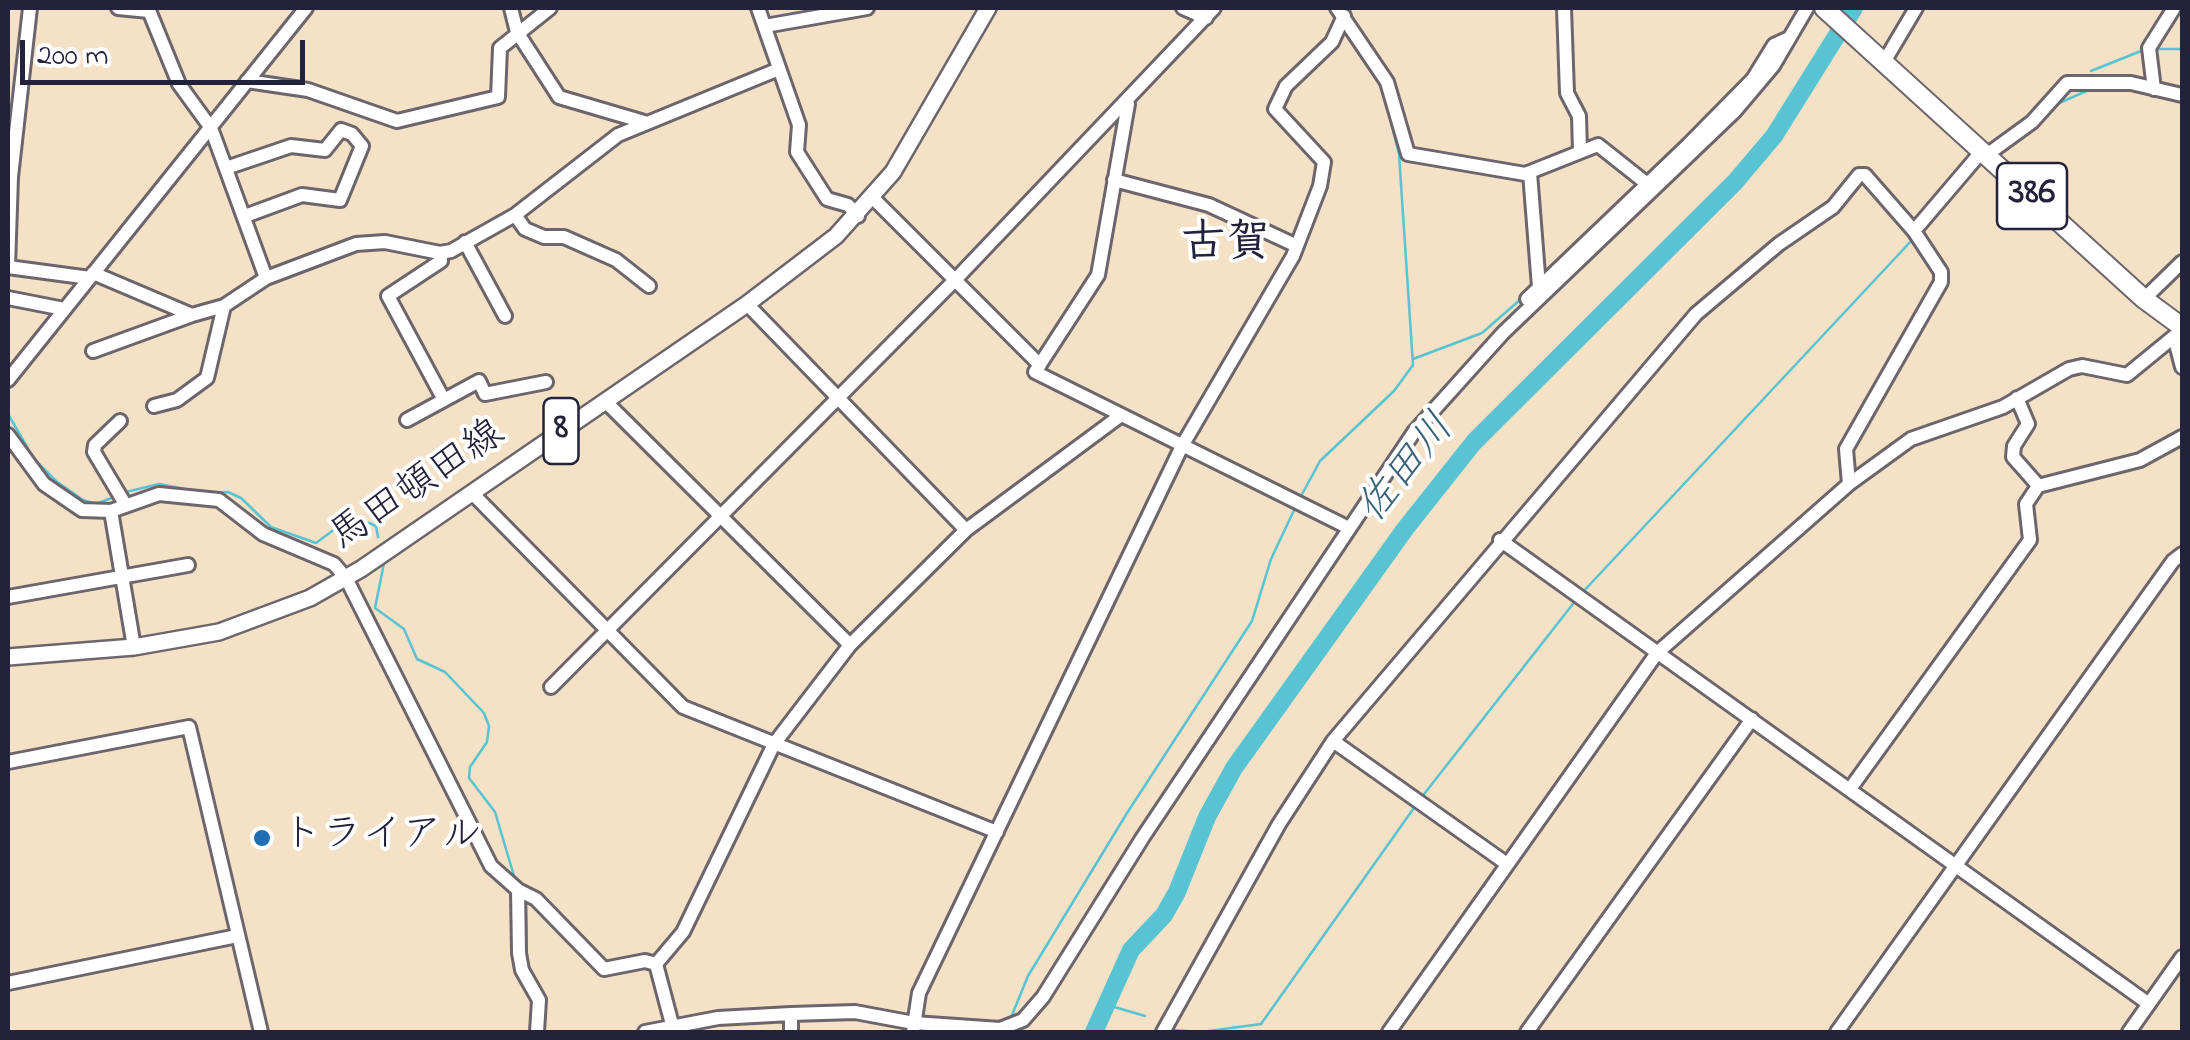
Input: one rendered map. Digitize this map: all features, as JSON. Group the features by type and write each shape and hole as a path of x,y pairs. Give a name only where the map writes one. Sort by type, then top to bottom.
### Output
{"highway":[{"name":"386","path":"1824,8 2180,332"}],"main road":[{"name":"馬田頓田線","path":"8,657 134,648 219,632 310,598 346,578 747,304 858,216 909,147 988,8"}],"street":[{"path":"30,8 11,178 8,267 91,276 192,315"},
{"path":"118,8 149,9 180,84 211,128 266,278"},
{"path":"8,380 306,8"},
{"path":"511,8 517,32 559,97 644,122"},
{"path":"247,81 308,90 397,121 498,97 500,48 550,8"},
{"path":"758,8 799,125 797,152 828,199 848,205 858,216"},
{"path":"765,26 868,8"},
{"path":"1183,8 1210,13"},
{"path":"1564,8 1566,93 1579,116 1580,151"},
{"path":"645,1032 674,1030 718,1018 790,1014 855,1012 913,1028 1000,1029 1024,1020 1036,1008 1347,526 1414,432 1496,340 1735,112 1773,66 1807,8"},
{"path":"1884,62 1916,8"},
{"path":"2154,89 2150,52 2174,8"},
{"path":"1340,12 1387,82 1408,154 1530,173 1598,144 1643,181"},
{"path":"913,1028 919,993 1182,446 1297,246 1320,186 1324,162 1275,110 1286,86 1332,42 1340,12"},
{"path":"550,687 955,280 1210,13"},
{"path":"1496,340 1539,283 1753,79 1774,45 1789,38"},
{"path":"93,350 224,306 266,278 370,242 440,253 515,215 594,152 644,122 780,69"},
{"path":"1916,234 1985,152 2032,122 2067,83 2098,80 2182,94"},
{"path":"1128,101 1098,275 1035,372 1347,526"},
{"path":"349,132 360,107"},
{"path":"226,168 291,146 326,150 338,132 349,132"},
{"path":"245,216 302,195 340,200 363,149 349,132"},
{"path":"1530,173 1539,283"},
{"path":"1162,1032 1279,824 1333,740 1696,314 1780,244 1833,208 1859,175 1865,176 1916,234 1941,272 1941,282 1846,449 1849,484"},
{"path":"1114,180 1209,205 1297,246"},
{"path":"873,198 1040,364"},
{"path":"515,215 525,229 544,237 564,237 616,260 649,286"},
{"path":"465,242 505,316"},
{"path":"440,253 441,262 388,296 444,400"},
{"path":"2144,299 2182,262"},
{"path":"8,298 64,309"},
{"path":"747,304 966,530"},
{"path":"154,406 177,400 207,378 224,306"},
{"path":"2180,332 2182,367"},
{"path":"1389,1032 1657,653 1849,484 1911,439 2004,407 2054,374 2082,366 2127,375 2180,332"},
{"path":"406,420 479,381 485,394 546,382"},
{"path":"2017,398 2028,424 2014,446 2013,457 2036,483"},
{"path":"604,401 850,645"},
{"path":"656,964 683,932 774,744 850,645 966,530 1120,416"},
{"path":"120,421 94,452 122,499"},
{"path":"8,435 23,461 63,499 89,512 111,511 122,499 158,494 219,500 263,534 320,556 346,578 491,866 604,969 645,961 656,964"},
{"path":"1850,789 2030,540 2026,504 2038,486 2140,460 2182,437"},
{"path":"472,492 683,707 997,832"},
{"path":"111,511 134,648"},
{"path":"1500,540 2149,1004"},
{"path":"1837,1032 2182,554"},
{"path":"8,597 188,564"},
{"path":"1527,1032 1752,719"},
{"path":"8,762 189,727 261,1032"},
{"path":"1333,740 1507,864"},
{"path":"522,892 519,954 522,970 539,1000 537,1032"},
{"path":"8,983 237,936"},
{"path":"2129,1032 2182,957"},
{"path":"656,964 674,1030"},
{"path":"790,1014 791,1032"}],"waterway":[{"name":"佐田川","path":"1094,1032 1131,950 1164,915 1177,892 1207,817 1234,768 1405,529 1474,442 1735,182 1774,136 1854,8"},
{"path":"2091,71 2146,49"},
{"path":"2154,49 2182,49"},
{"path":"1300,498 1320,461 1394,391 1413,365 1399,154 1381,83"},
{"path":"2055,105 2093,88"},
{"path":"1949,199 1981,164"},
{"path":"1573,247 1621,200"},
{"path":"1581,594 1914,238"},
{"path":"1413,359 1482,333 1521,299"},
{"path":"8,414 34,459 56,481 83,500 96,504 114,497"},
{"path":"126,492 159,484 196,491"},
{"path":"214,493 228,492 241,498 271,527 316,543 343,523 369,523 376,526 378,537"},
{"path":"1010,1020 1028,976 1127,813 1252,621 1271,559 1296,506"},
{"path":"384,563 375,608 404,629 417,659 445,672 484,713 489,726 487,742 470,767 469,778 495,812 514,876 522,884"},
{"path":"1421,798 1576,600"},
{"path":"1174,1030 1201,1032 1261,1024 1416,805"},
{"path":"526,902 527,965 546,1002 544,1032"},
{"path":"1104,1004 1145,1016"}],"place":[{"name":"トライアル","path":"262,838"}],"district":[{"name":"古賀","path":"1226,248"}]}
